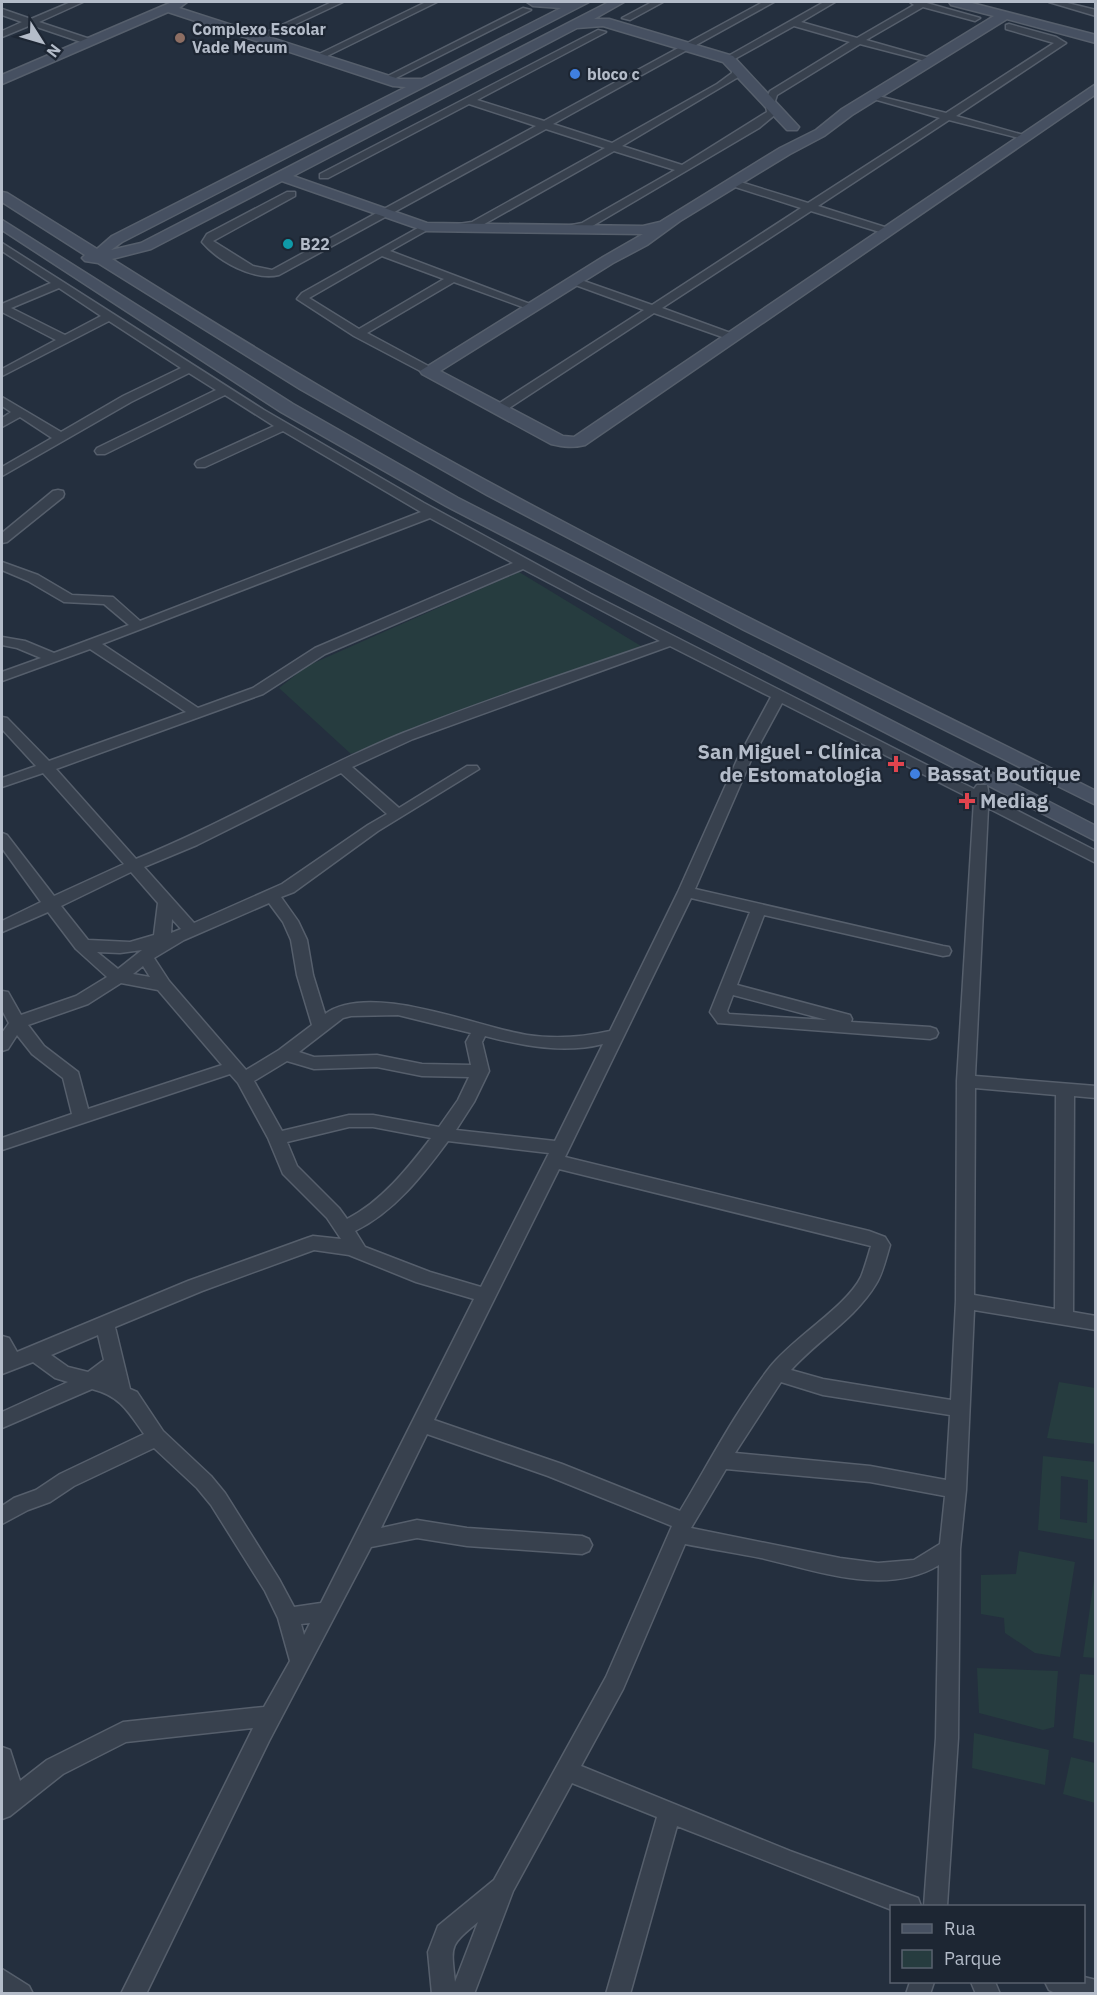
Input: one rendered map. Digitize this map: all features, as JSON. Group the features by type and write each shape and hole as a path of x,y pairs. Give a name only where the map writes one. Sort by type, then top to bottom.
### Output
{"street":[{"path":"2,34 78,2"},
{"path":"2,80 182,2"},
{"path":"259,38 338,2"},
{"path":"318,57 432,2"},
{"path":"167,8 318,57 395,85 427,80 582,2"},
{"path":"113,309 99,287 93,271 98,258 107,246 534,6 560,6 582,2"},
{"path":"627,18 658,2"},
{"path":"291,194 211,236 207,242 255,273 268,274 385,213 769,2"},
{"path":"732,62 793,22 830,2"},
{"path":"499,409 1061,43 955,2"},
{"path":"985,2 1095,31"},
{"path":"1054,2 1095,13"},
{"path":"554,230 580,228 608,214 755,126 772,113 770,102 773,93 918,3 975,18"},
{"path":"602,27 602,17 612,5"},
{"path":"140,285 127,272 127,263 134,253 612,5"},
{"path":"534,6 552,13 545,21"},
{"path":"2,12 90,42"},
{"path":"784,151 807,127 847,112 930,61 1007,21 1095,39"},
{"path":"793,22 930,61"},
{"path":"324,176 469,101 602,27"},
{"path":"569,28 602,27 688,46 732,62 770,102 807,127"},
{"path":"451,228 474,225 496,214 720,86 736,75 732,62"},
{"path":"720,86 742,83 775,87 797,77"},
{"path":"425,227 303,297 305,302 557,440 567,443 575,442 1095,88"},
{"path":"874,96 1023,138"},
{"path":"469,101 684,169"},
{"path":"755,126 774,121 807,127"},
{"path":"608,260 628,237 675,218 733,183 784,151 798,140 807,127"},
{"path":"281,176 425,227 554,230 628,237"},
{"path":"733,183 887,231"},
{"path":"2,196 140,285 340,406 490,490 765,633 1095,799"},
{"path":"496,214 495,223 514,229"},
{"path":"608,214 601,224 628,237"},
{"path":"8,228 23,235 38,234 47,227 44,223"},
{"path":"8,228 44,252 188,369 430,513 778,697 1095,836"},
{"path":"58,232 82,237 100,237 136,230"},
{"path":"136,230 133,234 138,238 153,243"},
{"path":"428,371 608,260 628,237"},
{"path":"44,252 69,257 98,258 153,243"},
{"path":"2,246 59,284 113,309 452,502 982,788 1095,858"},
{"path":"382,252 532,307"},
{"path":"2,262 17,256"},
{"path":"358,333 453,278"},
{"path":"574,281 732,337"},
{"path":"2,308 59,284"},
{"path":"113,309 113,295 121,288 140,285"},
{"path":"2,308 65,340"},
{"path":"2,373 65,340 113,309"},
{"path":"2,472 128,399 188,369"},
{"path":"101,451 224,391"},
{"path":"2,401 61,438"},
{"path":"2,423 20,412"},
{"path":"201,464 282,427"},
{"path":"2,539 58,494"},
{"path":"2,677 430,513"},
{"path":"2,783 258,691 320,651 478,585 524,563"},
{"path":"4,569 33,578 69,599 108,600 138,626"},
{"path":"2,641 20,644 52,657"},
{"path":"2,927 134,865 192,842 342,766 418,733 672,641"},
{"path":"93,644 197,713"},
{"path":"133,1994 188,1879 513,1246 686,892 744,760 778,697"},
{"path":"2,721 191,930"},
{"path":"342,766 388,808 399,814"},
{"path":"82,945 114,948 161,942 272,896 297,883 373,828 472,769"},
{"path":"936,1905 947,1738 950,1550 956,1490 965,1300 966,1081 982,788"},
{"path":"2,838 82,945 117,977 163,985"},
{"path":"686,892 944,951"},
{"path":"63,920 72,894"},
{"path":"272,896 290,921 299,939 305,975 321,1028"},
{"path":"2,1045 17,1023 82,1000 117,977 161,942 166,904"},
{"path":"759,909 718,1012 724,1019 930,1033"},
{"path":"144,956 163,985 239,1073 277,1138 289,1170 318,1196 344,1228 359,1252"},
{"path":"726,988 881,1029"},
{"path":"2,996 17,1023 44,1056 72,1076 81,1116"},
{"path":"2,1144 81,1116 239,1073 285,1054 337,1014 350,1010 375,1009 410,1012 506,1037 551,1042 589,1042 616,1035"},
{"path":"344,1228 361,1220 380,1206 445,1134 476,1083 480,1071 474,1042 481,1029"},
{"path":"285,1054 314,1063 377,1061 422,1070 480,1071"},
{"path":"966,1081 1095,1092"},
{"path":"1064,1317 1065,1089"},
{"path":"277,1138 350,1121 373,1120 556,1155 879,1242 880,1250 869,1280 853,1302 799,1348 777,1373 721,1460 682,1528 615,1682 503,1886 462,1994"},
{"path":"2,1343 7,1364 68,1341 195,1286 313,1243 327,1242 437,1282 486,1295"},
{"path":"965,1300 1095,1323"},
{"path":"105,1324 121,1391"},
{"path":"62,1373 68,1341"},
{"path":"34,1353 62,1373 121,1391 130,1398 156,1437 204,1482 218,1499 272,1585 288,1617 300,1660"},
{"path":"2,1420 90,1381 114,1363"},
{"path":"777,1373 823,1387 960,1409"},
{"path":"422,1424 555,1470 682,1528 750,1547 840,1567 878,1572 917,1568 950,1550"},
{"path":"2,1516 21,1504 43,1496 67,1480 134,1450 156,1437"},
{"path":"721,1460 870,1474 956,1490"},
{"path":"363,1540 417,1529 467,1537 582,1545"},
{"path":"288,1617 327,1611"},
{"path":"2,1759 8,1803 55,1767 123,1732 272,1716"},
{"path":"566,1770 669,1813 907,1905"},
{"path":"621,1992 669,1813"},
{"path":"444,1994 440,1952 446,1934 503,1886"},
{"path":"2,1981 21,1994"},
{"path":"1061,1983 1095,1992"}],"green space":[{"path":"519,572 641,646 351,754 279,688 307,666"},
{"path":"1059,1382 1095,1388 1095,1444 1047,1438"},
{"path":"1043,1456 1095,1462 1095,1540 1038,1530","holes":["1061,1476 1088,1480 1087,1523 1060,1519"]},
{"path":"1019,1551 1075,1562 1060,1657 1035,1653 1005,1633 1004,1618 981,1614 981,1575 1016,1574"},
{"path":"1095,1572 1095,1658 1083,1657"},
{"path":"977,1668 1058,1671 1054,1727 1043,1730 979,1713"},
{"path":"1080,1674 1095,1675 1095,1743 1073,1738"},
{"path":"974,1733 1049,1750 1045,1785 972,1768"},
{"path":"1071,1757 1095,1763 1095,1803 1063,1794"}],"place":[{"name":"Complexo Escolar Vade Mecum","path":"180,38"},
{"name":"bloco c","path":"575,74"},
{"name":"B22","path":"288,244"},
{"name":"San Miguel - Clínica de Estomatologia","path":"896,764"},
{"name":"Bassat Boutique","path":"915,774"},
{"name":"Mediag","path":"967,801"}]}
